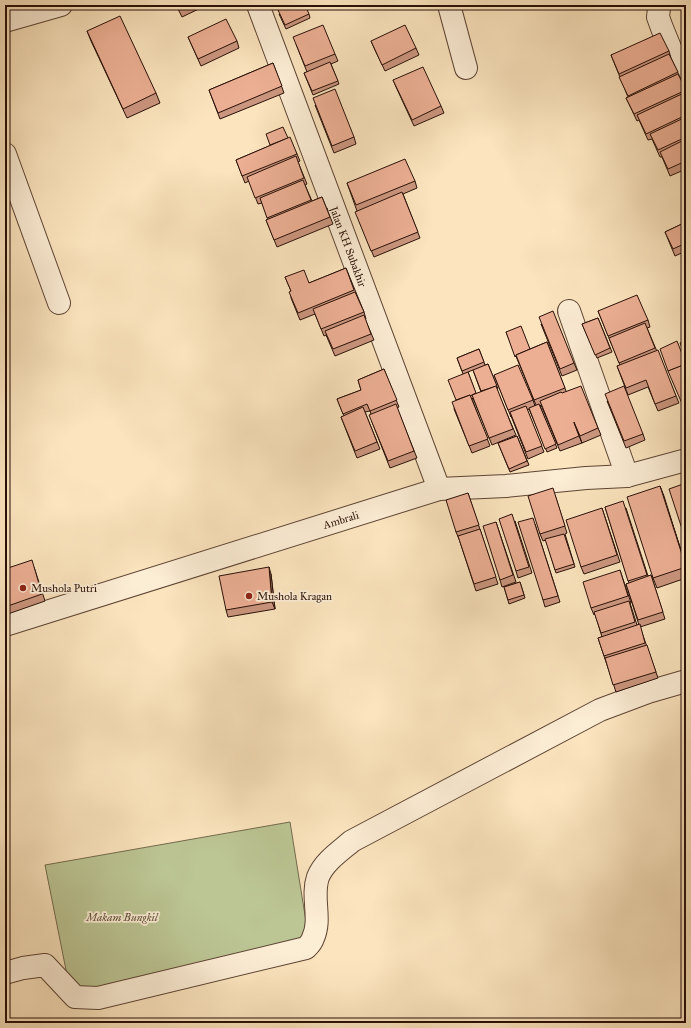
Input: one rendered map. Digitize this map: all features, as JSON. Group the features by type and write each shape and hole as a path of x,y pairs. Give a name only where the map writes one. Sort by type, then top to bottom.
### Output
{"street":[{"path":"5,21 59,5"},
{"name":"Jalan KH Subakhir","path":"258,5 439,489"},
{"path":"449,5 466,68"},
{"path":"660,5 658,17 686,88"},
{"path":"5,154 59,303"},
{"path":"569,311 627,476"},
{"name":"Ambrali","path":"5,625 439,489 506,486 586,478 627,476 686,460"},
{"path":"5,973 23,968 45,965 75,997 98,998 306,948 313,940 317,926 316,891 318,877 327,862 352,841 600,710 648,692 686,681"}],"green space":[{"name":"Makam Bungkil","path":"290,822 309,940 83,990 67,975 45,865"}],"building":[{"path":"177,5 190,5 179,10"},
{"path":"288,5 305,5 309,14 285,25 278,10"},
{"path":"120,16 156,93 123,109 87,31"},
{"path":"226,19 237,41 198,59 188,37"},
{"path":"323,25 335,54 305,66 293,37"},
{"path":"405,25 416,48 382,65 371,41"},
{"path":"660,33 669,51 619,74 611,55"},
{"path":"669,54 678,72 628,96 619,77"},
{"path":"330,62 338,81 312,91 304,73"},
{"path":"273,63 282,86 218,113 209,90"},
{"path":"423,67 441,106 412,120 393,80"},
{"path":"678,74 686,90 634,114 626,98"},
{"path":"335,89 354,137 332,146 313,98"},
{"path":"686,92 686,115 646,134 637,115"},
{"path":"686,117 686,137 658,150 650,134"},
{"path":"283,127 288,138 270,145 266,134"},
{"path":"290,137 297,154 242,176 236,160"},
{"path":"686,139 686,161 668,169 660,152"},
{"path":"296,156 304,178 255,198 247,177"},
{"path":"405,159 415,181 356,205 347,183"},
{"path":"303,180 311,200 267,218 260,198"},
{"path":"402,192 418,232 371,251 355,212"},
{"path":"322,197 330,217 274,240 266,220"},
{"path":"686,222 686,243 673,249 665,232"},
{"path":"346,268 354,290 298,313 289,292 291,291 285,277 304,270 309,283"},
{"path":"355,292 364,312 321,329 313,309"},
{"path":"637,295 648,320 608,336 598,311"},
{"path":"553,311 574,363 560,369 539,317"},
{"path":"364,315 371,334 333,349 325,331"},
{"path":"598,318 610,348 595,355 582,324"},
{"path":"645,323 655,348 619,363 609,338"},
{"path":"521,326 530,349 516,355 515,357 506,332"},
{"path":"686,340 686,357 680,343"},
{"path":"677,341 686,364 668,371 660,349"},
{"path":"547,342 565,388 534,400 516,355"},
{"path":"479,349 484,362 462,371 457,358"},
{"path":"658,350 676,396 655,404 646,380 626,388 617,366"},
{"path":"488,364 497,386 481,391 473,370"},
{"path":"686,364 686,413 668,371"},
{"path":"518,365 533,400 508,410 494,375"},
{"path":"384,369 397,400 370,411 367,404 343,414 337,399 361,390 358,380"},
{"path":"468,372 476,393 456,400 448,380"},
{"path":"496,386 513,429 489,438 472,395"},
{"path":"581,386 598,428 580,436 574,422 579,436 558,445 540,401 561,392 562,393"},
{"path":"624,386 643,434 624,441 605,394"},
{"path":"470,395 488,439 469,446 452,402"},
{"path":"396,404 414,451 388,461 369,415"},
{"path":"539,404 556,444 545,449 529,408"},
{"path":"526,406 542,446 526,452 510,412"},
{"path":"363,407 377,442 355,451 341,417"},
{"path":"517,436 527,461 509,469 498,443"},
{"path":"686,483 686,541 669,489"},
{"path":"660,486 686,567 653,578 627,497"},
{"path":"553,488 565,526 540,534 528,496"},
{"path":"468,493 479,525 456,532 446,500"},
{"path":"623,501 647,575 628,581 605,507"},
{"path":"602,508 617,555 581,567 566,520"},
{"path":"512,514 529,567 516,571 499,519"},
{"path":"533,518 558,596 543,600 518,522"},
{"path":"496,522 513,575 500,580 483,526"},
{"path":"480,529 496,577 474,584 458,536"},
{"path":"564,534 574,564 555,570 545,539"},
{"name":"Mushola Putri","path":"32,560 42,594 5,607 5,569"},
{"name":"Mushola Kragan","path":"269,567 272,602 226,610 219,576"},
{"path":"620,570 628,596 591,608 583,582"},
{"path":"651,575 663,612 638,620 626,584"},
{"path":"520,582 524,595 508,600 504,587"},
{"path":"629,601 635,622 601,633 594,612"},
{"path":"640,624 645,643 604,656 598,638"},
{"path":"647,645 656,672 613,685 605,658"}],"place":[{"name":"Mushola Putri","path":"23,588"},
{"name":"Mushola Kragan","path":"249,596"}]}
